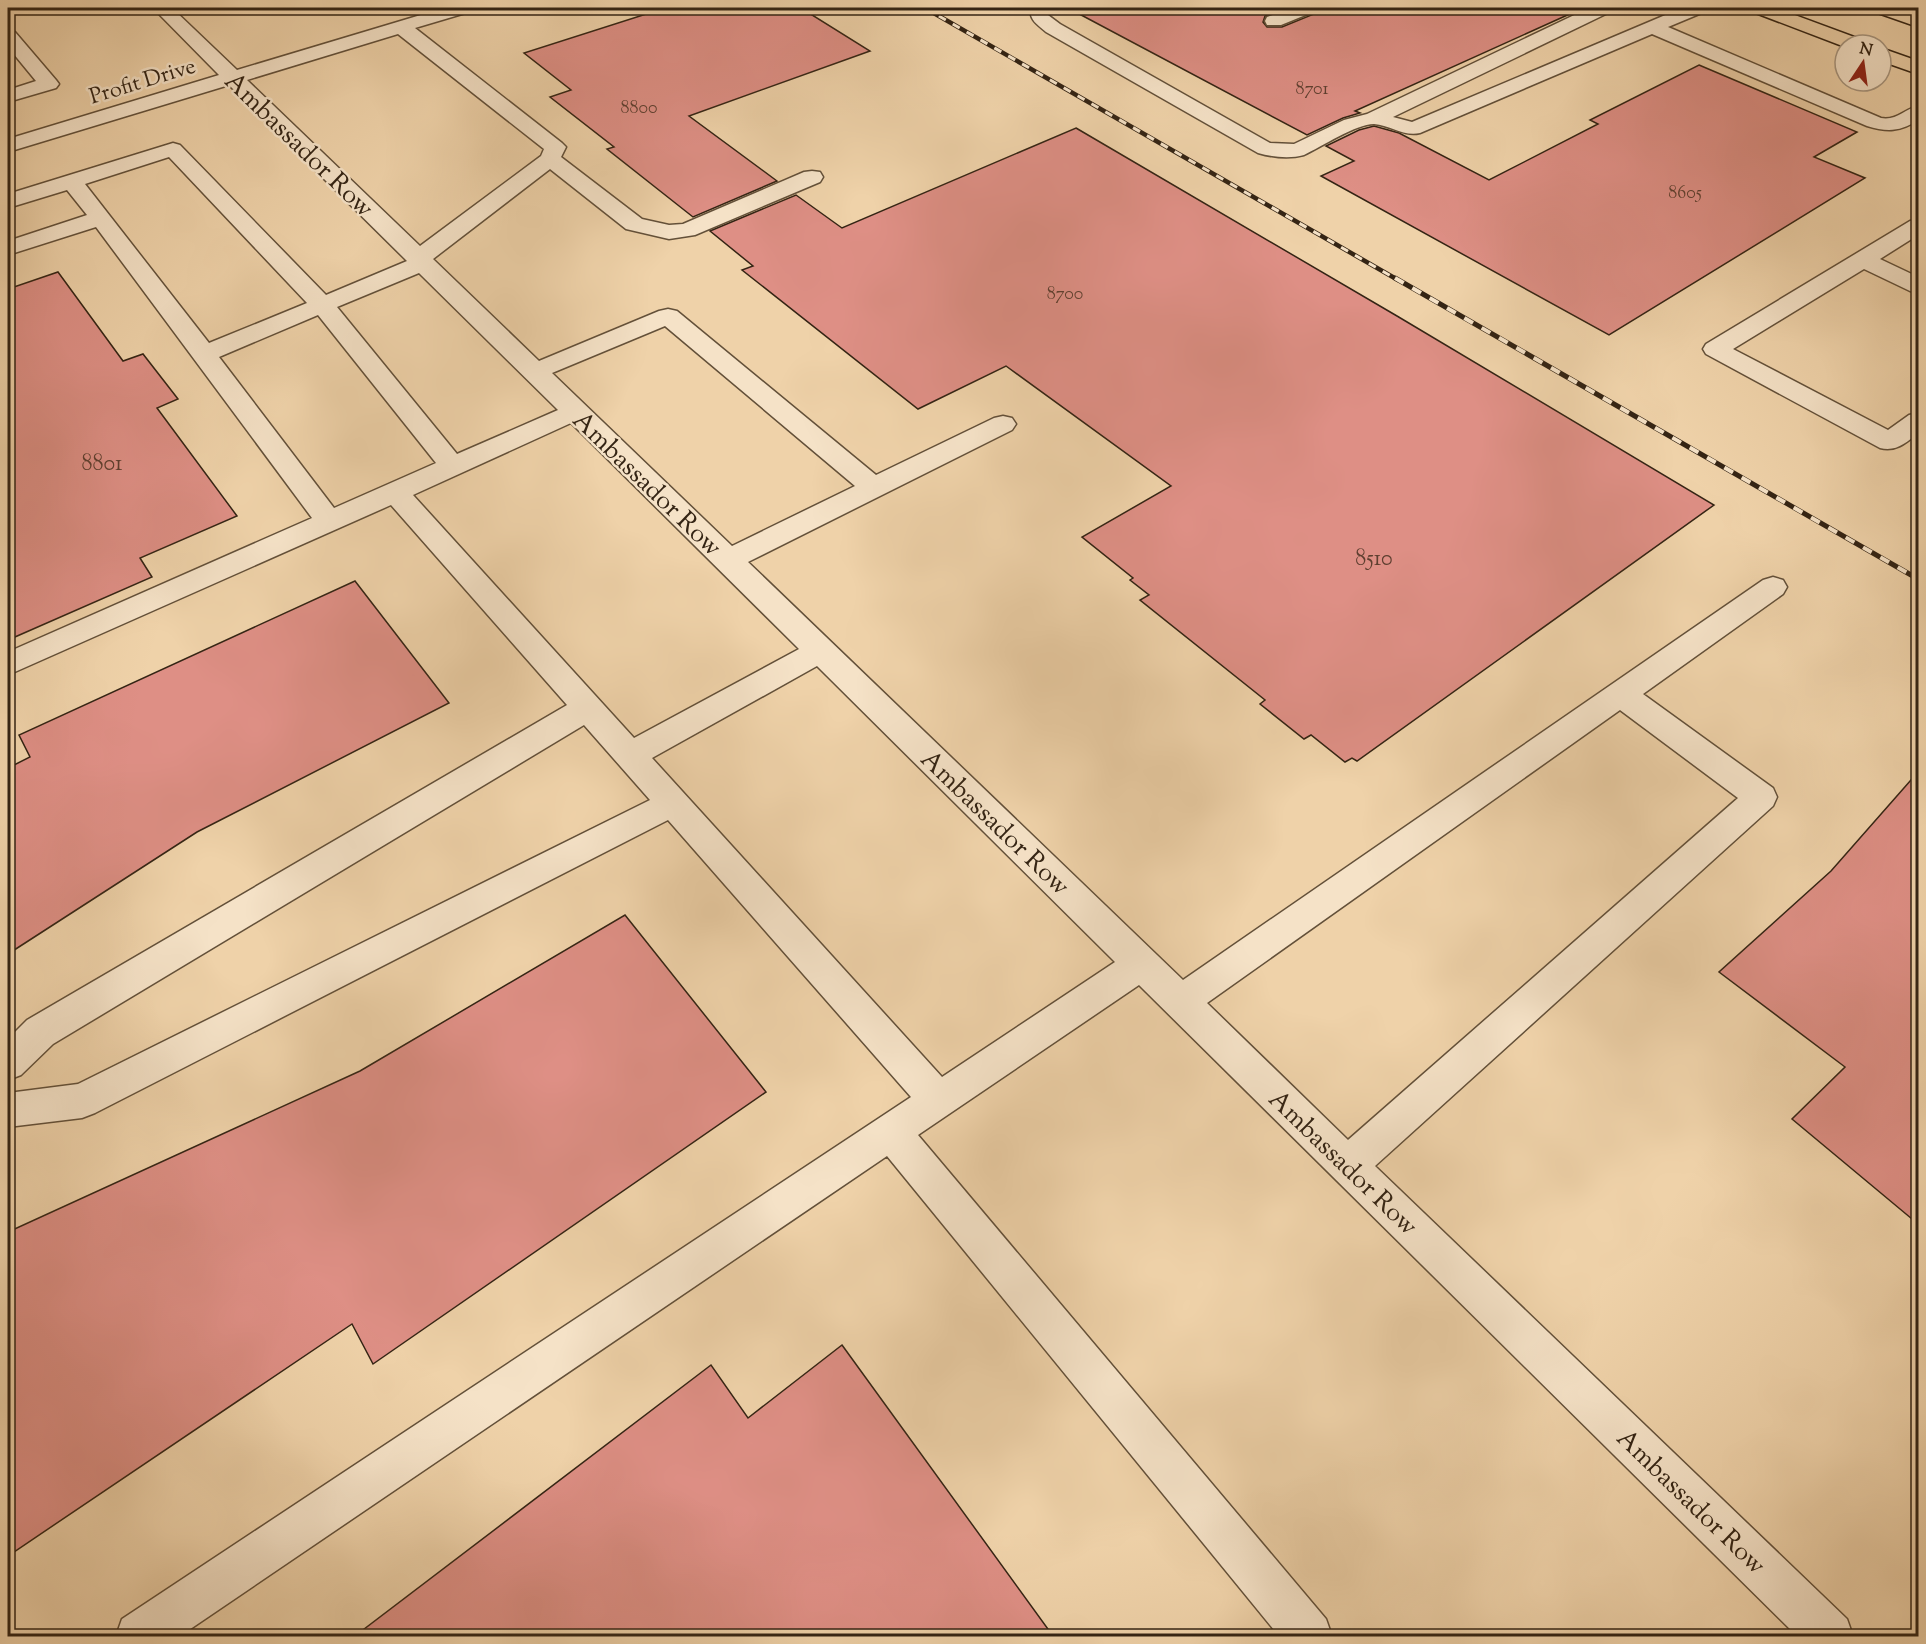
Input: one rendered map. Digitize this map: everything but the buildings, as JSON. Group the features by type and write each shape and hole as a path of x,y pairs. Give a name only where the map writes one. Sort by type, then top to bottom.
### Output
{"main road":[{"path":"1882,8 1918,21"},
{"path":"1763,9 1833,36"},
{"path":"1893,59 1918,68"}],"street":[{"name":"Ambassador Row","path":"162,8 1830,1636"},
{"name":"Profit Drive","path":"8,146 401,27 456,8"},
{"path":"1038,8 1039,17 1053,28 1265,149 1297,151 1351,124 1374,118 1603,8"},
{"path":"1274,21 1306,8"},
{"path":"1374,118 1413,129 1697,8"},
{"path":"204,354 421,261 550,159 555,147 401,27"},
{"path":"1651,27 1889,127 1899,125 1918,112"},
{"path":"8,36 49,84 8,96"},
{"path":"8,201 173,149 322,305 453,467"},
{"path":"550,159 634,224 669,232 687,230 812,177"},
{"path":"72,181 330,522"},
{"path":"8,248 101,218"},
{"path":"1918,226 1715,349 1889,442 1918,421"},
{"path":"1863,259 1918,286"},
{"path":"533,372 668,316 873,487"},
{"path":"8,664 575,412"},
{"path":"727,560 1004,424"},
{"path":"396,493 938,1100"},
{"path":"1180,1002 1773,587"},
{"path":"631,755 820,651"},
{"path":"1347,1165 1761,796 1621,694"},
{"path":"8,1063 40,1032 588,708"},
{"path":"8,1110 82,1101 673,803"},
{"path":"139,1636 1141,964"},
{"path":"891,1131 1309,1636"}],"railway":[{"path":"925,8 1398,280"},
{"path":"1395,278 1918,579"}]}
